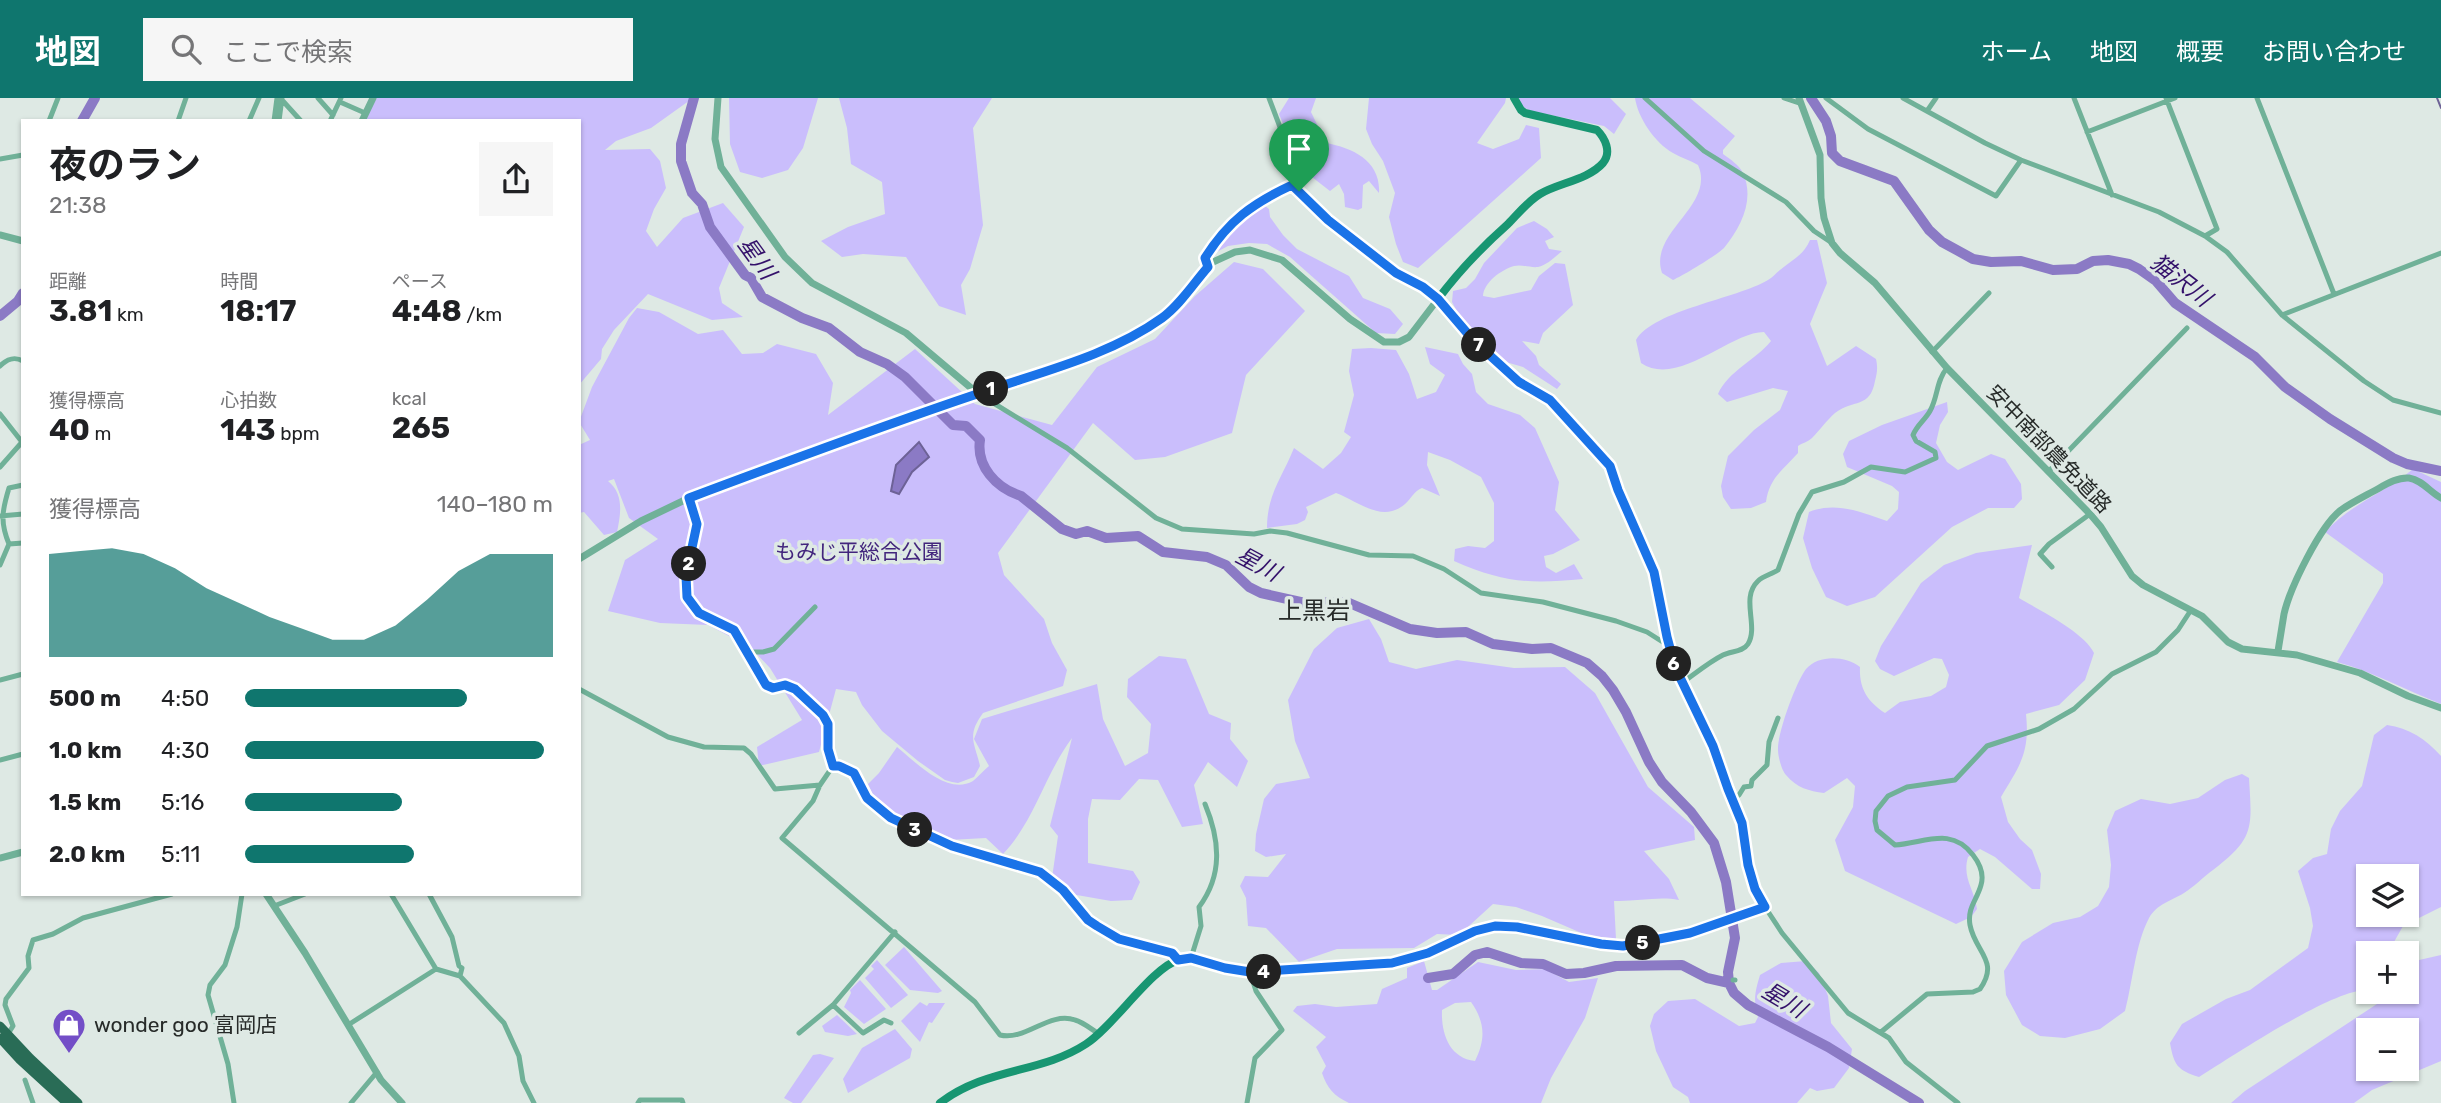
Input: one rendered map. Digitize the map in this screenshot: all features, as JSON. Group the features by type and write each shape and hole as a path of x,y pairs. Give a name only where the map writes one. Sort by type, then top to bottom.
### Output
{"highway":[{"path":"0,1026 2,1038 20,1060 67,1103"},
{"path":"2,1038 30,1058 78,1103"}],"main road":[{"path":"940,1103 966,1086 983,1079 1061,1057 1086,1044 1169,964 1178,960 1191,958 1250,972 1392,963 1428,953 1475,931 1495,926 1517,927 1623,946 1690,933 1765,907 1750,872 1745,831 1713,746 1682,683 1669,646 1654,572 1610,466 1550,400 1519,382 1474,341 1438,299 1458,273 1522,208 1540,194 1595,169 1606,157 1607,144 1597,130 1525,113 1514,98"}],"street":[{"path":"51,119 58,98"},
{"path":"178,119 186,98"},
{"path":"250,119 259,98"},
{"path":"318,98 331,118"},
{"path":"331,118 340,100 363,117 373,98"},
{"path":"718,98 715,139 721,167 785,257 812,283 906,333 977,393 1067,448 1156,518 1182,529 1254,534 1270,531 1369,555 1413,556 1444,569 1481,593 1530,600 1616,621 1647,632 1669,646"},
{"path":"581,558 641,521 689,498 977,393 1065,364 1134,335 1164,316 1208,267 1222,257 1243,250 1282,260 1364,330 1384,342 1404,341 1413,334 1438,299 1423,287 1396,273 1328,220 1292,185 1283,150 1283,135 1269,98"},
{"path":"1645,98 1704,151 1786,202 1814,231 1832,243"},
{"path":"1784,98 1799,100"},
{"path":"1826,98 1868,129 1996,196 2021,160"},
{"path":"1903,98 1985,144 2159,212 2204,236 2227,252 2282,315 2387,397 2441,413"},
{"path":"1927,111 1936,98"},
{"path":"2074,98 2112,195"},
{"path":"2087,132 2175,98"},
{"path":"2256,98 2334,294"},
{"path":"277,119 280,99"},
{"path":"280,99 299,119"},
{"path":"2167,99 2217,229 2204,236"},
{"name":"安中南部農免道路","path":"1799,100 1821,155 1821,198 1832,243 1875,284 1947,368 2090,514 2132,576 2143,585 2202,616 2228,642 2242,649 2278,652 2360,673 2441,708"},
{"path":"0,159 21,155"},
{"path":"1208,267 1205,258 1231,223 1259,201 1292,185"},
{"path":"0,235 21,241"},
{"path":"2282,315 2441,253"},
{"path":"1932,352 1989,293"},
{"path":"2047,472 2187,328"},
{"path":"0,366 6,360 21,360"},
{"path":"1682,683 1725,654 1744,649 1748,644 1752,633 1750,601 1755,586 1758,581 1778,570 1799,514 1812,492 1844,482 1871,467 1905,472 1936,458 1935,452 1916,441 1913,435 1916,426 1928,415 1938,381 1947,368"},
{"path":"0,414 21,440"},
{"path":"1,465 21,442"},
{"path":"2278,652 2285,611 2327,523 2340,511 2403,478 2412,478 2422,483 2441,498"},
{"path":"9,544 3,533 0,516 9,488 21,485"},
{"path":"689,498 697,524 686,576 687,597 699,613 734,630 766,685 773,688 785,685 795,689 823,715 828,724 828,749 833,766"},
{"path":"0,516 21,514"},
{"path":"2052,567 2040,554 2049,544 2090,514"},
{"path":"9,544 21,543"},
{"path":"0,565 9,544"},
{"path":"746,652 774,649 815,607"},
{"path":"1881,1031 1927,994 1973,992 1980,989 1989,970 1987,959 1977,945 1969,921 1972,903 1983,881 1976,859 1961,841 1951,838 1895,845 1887,841 1877,830 1875,821 1881,803 1896,791 1955,780 1987,746 2039,729 2074,709 2112,674 2155,653 2178,629 2191,610"},
{"path":"0,680 21,675"},
{"path":"581,690 668,737 704,747 744,748 775,789 820,785"},
{"path":"1731,799 1739,795 1744,787 1751,786 1752,779 1767,765 1769,742 1778,718"},
{"path":"0,760 21,755"},
{"path":"833,766 813,801 782,838 975,1002 1000,1035 1012,1036 1063,1018 1076,1020 1099,1034"},
{"path":"833,766 854,773 867,798 891,818 952,846 1040,872 1063,890 1088,920 1097,926 1119,939 1172,953 1178,960"},
{"path":"1191,958 1201,926 1199,907 1212,890 1217,855 1215,828 1205,804"},
{"path":"0,858 21,853"},
{"path":"2,1038 13,1026 5,1005 6,999 29,968 28,956 33,940 53,934 83,918 165,896"},
{"path":"234,1103 228,1064 208,995 210,985 225,965 237,927 242,896"},
{"path":"267,896 377,1072 392,1094 402,1103"},
{"path":"274,906 300,896"},
{"path":"392,896 436,969 460,976 504,1023 519,1056 523,1081 534,1103"},
{"path":"430,896 452,937 459,966 463,968 460,976"},
{"path":"1765,907 1782,933 1848,1013 1881,1031 1906,1062 1958,1103"},
{"path":"799,1033 833,1005 895,932"},
{"path":"348,1025 436,969"},
{"path":"1247,1103 1255,1058 1282,1030 1253,986 1250,972"},
{"path":"833,1005 863,1033 884,1020 891,1023"},
{"path":"351,1103 377,1072"},
{"path":"26,1080 33,1103"},
{"path":"638,1103 640,1100 682,1100 682,1103"}],"green space":[{"path":"374,98 693,98 651,128 616,141 605,150 650,149 660,161 666,188 646,231 657,247 683,218 723,203 744,227 719,288 722,303 743,317 712,320 648,294 614,330 602,349 601,359 581,383 581,119 367,119"},
{"path":"729,98 818,98 803,148 788,170 762,178 740,172 730,144"},
{"path":"839,98 992,98 973,128 983,225 970,269 961,285 966,315 939,306 906,257 863,254 842,257 821,241 848,227 885,214 882,182 851,164 847,128"},
{"path":"1289,98 1316,98 1311,112 1326,143 1346,148 1370,164 1375,172 1379,193 1369,181 1363,185 1362,208 1358,210 1345,207 1344,194 1339,184 1330,191 1299,167 1292,171 1288,160 1285,129 1279,114"},
{"path":"1369,98 1506,98 1477,143 1493,149 1519,139 1526,125 1539,128 1541,158 1418,268 1403,262 1396,244 1389,217 1395,193 1383,161 1366,129"},
{"path":"1518,98 1610,98 1626,114 1614,134 1604,126 1531,111 1521,106"},
{"path":"1635,98 1690,98 1735,136 1723,150 1723,154 1739,167 1746,183 1747,203 1741,222 1724,248 1673,280 1662,273 1660,258 1664,245 1698,193 1701,180 1698,165 1666,149 1660,143 1644,122"},
{"path":"1260,202 1269,209 1270,217 1297,249 1349,276 1363,298 1390,309 1403,324 1395,334 1376,333 1290,257 1267,244 1228,246 1211,255 1222,243 1224,234"},
{"path":"1534,221 1554,237 1545,241 1549,249 1562,251 1541,266 1517,266 1504,270 1490,281 1483,296 1494,298 1531,290 1539,276 1555,263 1565,264 1573,305 1543,333 1539,344 1522,341 1536,356 1539,365 1561,384 1557,389 1523,367 1499,360 1473,334 1452,302 1453,291 1466,288 1484,263 1517,228"},
{"path":"1810,240 1817,240 1827,283 1810,324 1827,366 1856,346 1876,359 1877,373 1873,390 1865,400 1835,413 1809,441 1798,446 1798,453 1773,480 1766,502 1751,508 1731,509 1723,497 1721,486 1728,456 1754,430 1780,410 1788,391 1773,388 1727,402 1718,394 1735,372 1771,341 1764,332 1750,334 1687,364 1671,369 1656,369 1641,363 1636,340 1646,330 1677,313 1768,280 1801,253"},
{"name":"もみじ平総合公園","path":"1234,262 1263,269 1305,311 1246,375 1232,433 1165,457 1135,460 1093,423 998,553 1004,575 1044,619 1052,643 1067,670 1063,686 983,713 973,734 980,766 974,777 958,783 945,780 882,731 862,705 856,692 836,689 819,752 759,766 757,747 802,720 770,668 750,647 708,625 660,623 608,611 625,560 658,539 629,518 614,479 608,481 619,498 617,532 604,535 584,512 581,513 581,444 590,440 581,425 581,417 592,387 637,308 659,312 698,334 723,330 742,354 763,353 777,344 816,354 833,383 828,415 915,349 975,404 1052,425 1097,367 1155,339 1195,296"},
{"path":"1425,347 1458,354 1472,374 1476,392 1488,404 1520,415 1535,428 1559,482 1555,510 1580,540 1544,556 1546,567 1556,573 1574,564 1583,579 1517,580 1488,574 1454,561 1455,549 1468,546 1485,548 1494,541 1494,503 1481,477 1450,460 1428,452 1427,465 1440,496 1422,488 1405,504 1388,512 1370,509 1336,493 1306,507 1308,512 1305,520 1297,524 1267,528 1272,496 1294,448 1323,469 1341,453 1351,437 1344,432 1354,395 1349,371 1352,349 1396,350 1409,374 1417,399 1436,392 1445,375 1430,364"},
{"path":"1947,402 1948,412 1940,425 1936,443 1947,462 1958,470 1991,454 2005,459 2021,484 2022,499 2014,508 1988,508 1952,527 1875,597 1847,606 1826,597 1812,568 1803,538 1809,512 1838,508 1858,511 1887,521 1898,509 1899,492 1892,486 1847,467 1843,454 1849,441 1882,425"},
{"path":"2413,469 2441,482 2441,704 2337,662 2383,583 2383,574 2325,532 2357,506"},
{"path":"2032,545 2019,598 2081,637 2094,653 2085,680 2059,705 2026,714 2025,749 2001,797 2008,822 2032,850 2041,874 2040,889 2032,889 1995,857 1980,849 1968,857 1966,871 1977,909 1971,917 1956,924 1845,871 1835,840 1853,807 1855,786 1847,778 1824,793 1799,786 1783,770 1778,750 1779,742 1797,685 1806,669 1818,661 1840,659 1860,667 1865,693 1873,704 1885,713 1900,702 1931,696 1946,687 1949,675 1942,659 1934,658 1894,676 1880,669 1875,661 1881,646 1921,583 1944,565 1976,553"},
{"path":"1369,619 1381,639 1389,662 1416,669 1457,660 1514,668 1565,667 1595,693 1648,787 1694,827 1695,840 1644,851 1669,879 1679,900 1614,901 1616,939 1586,935 1516,907 1493,904 1459,935 1437,934 1414,948 1337,949 1299,962 1266,928 1248,926 1246,898 1240,886 1245,876 1268,877 1286,854 1266,857 1255,851 1264,799 1276,784 1310,778 1295,741 1288,700 1314,649 1337,628"},
{"path":"1159,656 1186,659 1209,714 1231,723 1230,739 1248,761 1237,787 1208,762 1194,785 1203,824 1182,827 1158,780 1139,779 1120,800 1092,799 1088,819 1088,863 1133,871 1140,882 1132,900 1111,901 1071,894 1052,878 1058,836 1050,826 1072,738 1023,827 1003,854 986,838 949,840 891,813 876,801 868,784 897,747 943,781 963,784 973,781 989,766 974,739 982,719 1097,684 1103,719 1125,766 1148,753 1151,724 1127,697 1128,679"},
{"path":"2387,725 2410,732 2429,744 2441,756 2441,907 2419,918 2419,864 2356,864 2356,927 2402,927 2395,941 2356,941 2356,992 2309,1011 2199,1077 2181,1069 2175,1062 2170,1043 2182,1024 2226,999 2250,990 2308,948 2313,926 2298,871 2313,858 2327,854 2331,829 2340,811 2362,786 2374,735"},
{"path":"2242,774 2249,778 2251,809 2244,840 2227,859 2191,888 2152,913 2140,940 2125,1011 2100,1029 2065,1038 2040,1036 2022,1025 2006,995 2004,971 2022,942 2053,923 2080,917 2098,906 2109,887 2111,865 2107,830 2115,811 2141,799 2170,804 2198,798 2225,780"},
{"path":"904,947 942,991 938,993 910,990 885,965"},
{"path":"2441,955 2441,1061 2419,1070 2419,1018 2356,1018 2356,1081 2393,1081 2372,1090 2354,1103 2231,1103 2245,1091 2377,1004 2419,1004 2419,960"},
{"path":"877,960 908,995 891,1008 865,978 874,969 871,966"},
{"path":"1424,961 1432,990 1437,990 1478,962 1516,970 1545,969 1569,982 1598,978 1585,1018 1551,1078 1541,1103 1349,1103 1332,1091 1322,1073 1326,1066 1316,1047 1326,1037 1293,1011 1297,1006 1315,1004 1336,1007 1377,1004 1382,989 1407,978 1407,968","holes":["1471,1002 1479,1017 1482,1031 1481,1045 1475,1061 1466,1059 1453,1050 1443,1027 1442,1010 1455,1003"]},
{"path":"1806,961 1819,973 1828,996 1831,1023 1852,1049 1849,1068 1834,1088 1817,1091 1810,1088 1797,1103 1690,1103 1688,1097 1673,1087 1656,1051 1650,1026 1654,1014 1668,1001 1695,999 1739,1026 1755,1023 1758,1017 1755,996 1760,975 1781,963"},
{"path":"860,980 886,1009 864,1024 844,1007 850,990"},
{"path":"920,1002 927,1006 929,1003 945,1003 932,1023 929,1022 920,1042 901,1021"},
{"path":"837,1015 857,1034 848,1036 825,1032 822,1026"},
{"path":"895,1029 912,1049 910,1058 848,1093 843,1079 862,1048"},
{"path":"813,1055 834,1058 801,1103 793,1103 784,1098"}],"shaded area":[{"path":"919,442 929,457 912,472 899,494 891,491 896,465"}],"waterway":[{"path":"83,119 95,98"},
{"name":"星川","path":"694,98 681,144 681,161 692,193 702,204 710,227 745,275 751,278 762,297 802,318 829,328 860,352 887,364 905,377 953,425 966,426 980,440 981,459 996,482 1021,496 1062,529 1076,534 1087,531 1106,538 1138,536 1163,552 1207,557 1226,565 1249,587 1261,593 1305,603 1347,602 1410,629 1437,633 1466,632 1493,644 1532,649 1551,648 1587,663 1613,690 1662,782 1691,812 1714,843 1726,882 1735,938 1728,972 1734,993 1748,1005 1828,1047 1919,1103"},
{"name":"猫沢川","path":"1811,98 1826,121 1831,136 1832,153 1840,161 1894,181 1929,230 1942,242 1973,259 1991,262 2021,261 2053,270 2077,269 2093,261 2108,260 2129,264 2156,281 2175,303 2255,357 2285,387 2330,419 2393,458 2407,464 2441,471"},
{"path":"2437,98 2441,108"},
{"path":"0,316 21,296"},
{"path":"1428,978 1453,974 1475,955 1487,952 1521,963 1543,964 1566,974 1616,966 1682,965 1707,978 1729,983"}],"place":[{"name":"wonder goo 富岡店","path":"69,1055"}],"district":[{"name":"上黒岩","path":"1314,611"}],"route":[{"path":"1292,185 1299,191 1328,220 1396,273 1423,287 1438,299 1474,341 1519,382 1550,400 1607,461 1654,572 1675,667 1716,753 1742,823 1748,865 1755,889 1765,907 1690,933 1623,946 1517,927 1495,926 1475,931 1428,953 1392,963 1250,972 1191,958 1178,960 1172,953 1119,939 1097,926 1088,920 1063,890 1040,872 952,846 891,818 867,798 854,773 833,766 828,749 828,724 823,715 795,689 785,685 769,688 762,681 734,630 699,613 691,604 687,597 686,576 697,524 689,498 814,451 1065,364 1134,335 1151,326 1176,306 1208,267 1205,258 1231,223 1271,194 1292,185"}]}
